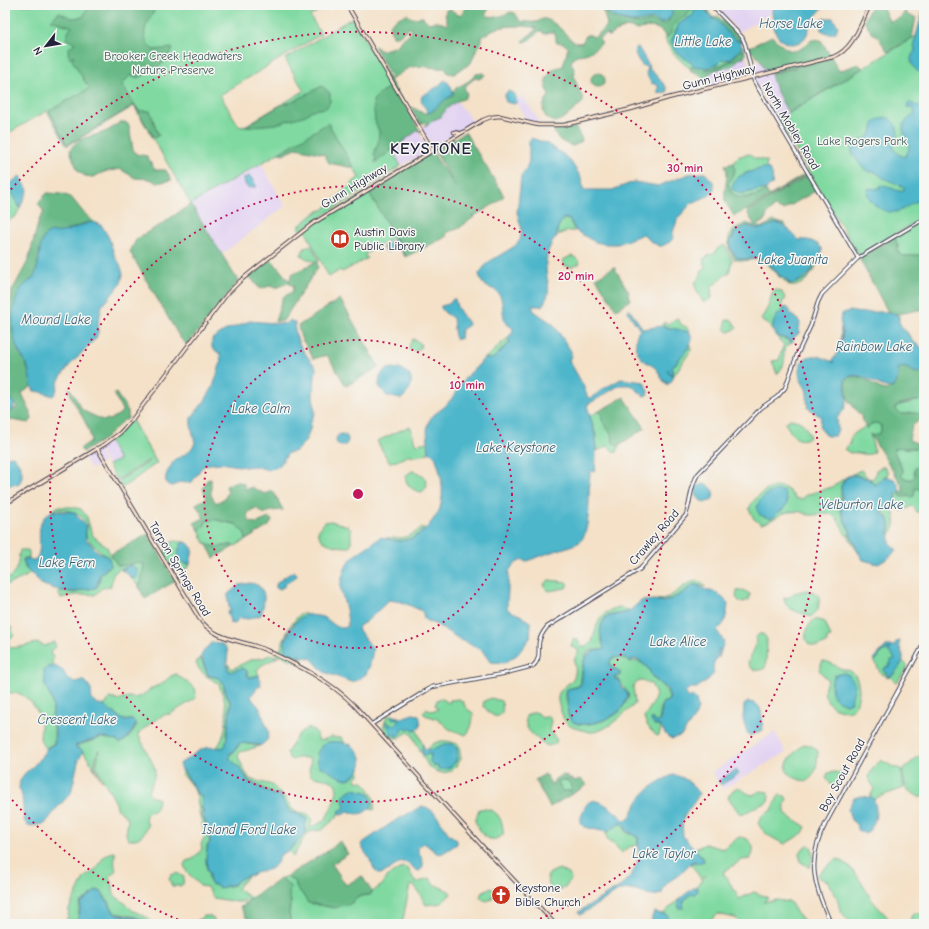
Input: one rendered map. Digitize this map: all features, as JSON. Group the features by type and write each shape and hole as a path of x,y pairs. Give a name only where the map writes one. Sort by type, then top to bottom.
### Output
{"main road":[{"path":"346,5 432,149"},
{"name":"Gunn Highway","path":"432,149 493,116 502,116 531,124 564,124 595,118 833,57 841,54 851,43 870,5"},
{"name":"Gunn Highway","path":"5,504 97,448 123,430 227,294 240,281 306,228 487,116 496,114 509,116 545,125"},
{"path":"454,132 459,133"},
{"name":"Tarpon Springs Road","path":"97,448 204,625 217,635 254,646 311,673 332,686 351,702 555,924"}],"street":[{"name":"North Mobley Road","path":"711,5 742,38 745,44 752,78 858,258"},
{"name":"Crawley Road","path":"372,724 432,687 502,674 533,666 536,664 539,656 540,637 546,628 640,569 686,515 692,485 698,474 761,408 782,393 811,325 822,294 858,258 924,219"},
{"name":"Boy Scout Road","path":"831,924 815,882 814,860 819,839 826,822 924,643"}],"shaded area":[{"path":"716,5 770,5 771,13 739,32"},
{"path":"742,46 745,47 750,77 710,87 705,73"},
{"path":"760,61 770,73 753,77 750,64"},
{"path":"771,74 775,88 788,113 778,120 753,78"},
{"path":"523,96 540,123 527,120 515,101"},
{"path":"456,100 474,123 433,146 421,128"},
{"path":"418,130 429,150 401,166 392,151"},
{"path":"261,164 285,206 222,254 191,204"},
{"path":"109,442 119,460 108,465 98,449"},
{"path":"97,449 104,462 91,469 84,457"},
{"path":"775,732 785,750 785,753 723,789 721,785 739,775 736,770 718,781 712,772"}],"green space":[{"name":"Brooker Creek Headwaters Nature Preserve","path":"5,5 328,5 310,16 321,34 220,95 239,126 243,127 304,91 285,59 352,18 418,130 392,150 401,166 302,229 299,229 298,227 315,213 324,209 359,177 351,163 319,148 289,147 191,204 134,106 67,146 47,111 5,135"},
{"path":"89,5 152,5 154,12 146,27 146,40 153,50 173,49 165,62 161,64 158,69 154,68 138,78 130,75 122,85 139,111 150,111 159,135 154,138 134,105 67,145 49,111 90,88 72,60 74,55 70,58 68,53 69,48 75,43 66,39 69,30 72,27 51,20 59,12 71,18 83,17"},
{"path":"473,5 486,5 489,9 486,13 487,16 498,17 511,12 515,13 521,22 538,22 542,19 547,19 560,28 574,42 582,43 586,35 594,37 607,24 600,5 604,5 609,16 612,18 631,23 645,23 650,21 664,25 671,16 672,5 699,5 694,7 673,27 668,37 665,36 660,30 653,27 638,30 627,27 622,28 610,36 608,34 601,36 599,40 602,43 592,51 575,57 571,62 575,72 574,77 583,102 567,116 555,122 547,118 543,111 544,104 549,96 546,79 553,69 563,66 568,48 563,43 556,42 554,32 544,34 542,31 539,31 525,42 523,41 526,37 534,32 536,28 514,26 496,28 482,37 481,44 477,48 471,63 454,74 448,73 445,68 418,66 407,69 392,79 374,46 380,51 394,47 411,32 412,29 409,28 398,36 393,36 389,26 393,22 407,14 413,18 423,17 429,23 436,21 448,25 445,14 446,10 450,9 458,15 461,14 467,7 471,8"},
{"path":"672,5 706,5 708,14 693,16 683,21 672,39 686,59 695,66 707,68 719,63 722,60 730,59 742,46 744,47 734,64 712,71 700,71 690,68 671,50 666,40 664,31 652,25 627,27 614,32 608,37 609,36 603,32 610,26 602,10 606,9 609,14 625,21 634,22 650,19 657,20 672,8"},
{"path":"700,5 708,5 710,8 709,13 713,18 718,16 739,37 742,43 739,40 736,41 736,39 730,35 717,20 712,18"},
{"path":"872,5 884,5 883,8 889,21 898,19 905,11 909,16 916,17 912,38 888,52 878,37 871,32 864,20"},
{"name":"Lake Rogers Park","path":"924,31 924,217 859,256 778,120"},
{"path":"772,36 786,48 793,51 802,48 812,40 821,40 831,57 770,73 748,48"},
{"path":"741,50 744,50 745,54 743,58 713,71 704,80 697,73 691,71 690,68 693,66 704,70 718,66 738,54"},
{"path":"377,58 421,133 418,130 375,163 376,160 374,154 378,143 379,132 375,121 373,100 388,88 390,83 376,59"},
{"path":"832,58 839,71 858,64 863,68 788,113 775,88 771,74"},
{"path":"484,73 485,75 479,79 475,78 464,87 467,94 464,99 461,99 451,105 441,117 433,120 427,126 424,126 427,124 425,122 420,124 412,110 412,107 423,113 431,112 453,95 453,91 456,88 469,81 476,74"},
{"path":"595,73 601,73 605,77 605,83 601,87 595,87 591,83 591,77"},
{"path":"322,86 330,93 330,102 326,108 312,110 306,115 276,124 244,127 281,105 292,102"},
{"path":"120,122 125,122 129,125 133,150 136,154 147,156 155,170 166,170 172,180 157,183 150,179 135,178 120,169 104,172 93,177 85,176 78,171 70,151 76,142 107,131"},
{"path":"328,123 354,168 329,163 324,154 296,148 283,154 279,153"},
{"path":"554,128 576,128 582,139 581,142 573,146 560,140 554,132"},
{"path":"465,132 504,196 496,203 474,216 473,215 472,216 474,217 458,229 447,232 446,237 405,257 393,238 394,237 406,256 368,191 432,152 455,186 435,151"},
{"path":"750,154 754,158 767,161 766,168 745,173 733,182 744,194 756,190 766,190 755,196 736,196 731,190 729,180 734,172 736,159 740,156"},
{"path":"734,163 735,170 728,184 735,196 742,198 756,196 766,190 769,196 807,173 808,174 746,211 734,216 725,200 727,173 725,165"},
{"path":"809,175 817,190 783,210 774,207 767,214 765,221 755,226 747,212"},
{"path":"8,185 20,208 16,216 5,223 5,188"},
{"path":"368,191 395,236 364,255 368,258 342,272 340,270 329,277 305,230"},
{"path":"47,193 61,194 71,197 83,212 94,222 85,223 61,233 53,232 46,235 42,241 36,274 21,289 15,305 13,329 18,350 24,358 31,379 31,387 22,393 32,419 29,423 5,419 5,416 16,408 17,405 7,395 4,385 8,357 8,319 12,291 28,261 39,220 44,212 38,203"},
{"path":"191,204 238,281 187,345 180,338 130,252 136,240"},
{"path":"564,219 569,220 575,231 568,231 558,235 558,228"},
{"path":"924,219 924,256 900,255 898,245 893,238"},
{"path":"774,221 784,224 787,227 774,223 760,228"},
{"path":"746,223 755,226 757,225 760,228 746,225 734,232 732,238 730,239 729,248 729,238 735,229"},
{"path":"893,238 896,239 900,255 924,256 924,309 898,314 888,312 859,258"},
{"path":"311,245 319,261 310,260 301,255 305,247"},
{"path":"724,245 732,261 729,273 712,286 711,296 713,297 703,302 694,284 705,268 703,259 714,254 717,249"},
{"path":"729,248 737,258 746,260 757,259 743,261 734,259"},
{"path":"571,256 580,262 579,264 572,267 565,266 563,260"},
{"path":"271,259 289,281 292,274 317,261 318,267 283,321 275,321 283,297 292,292 294,286 288,283 275,288 270,286 260,289 250,277"},
{"path":"758,259 762,259 767,262 780,277 782,276 789,284 792,285 808,277 813,270 815,263 816,267 809,277 799,285 795,286 788,284 779,277 764,261 759,261"},
{"path":"614,267 629,292 628,294 630,300 616,309 596,278"},
{"path":"773,291 781,291 786,299 783,301 781,307 784,308 784,311 777,315 776,333 780,337 792,343 786,347 784,351 784,362 781,370 777,374 772,361 779,360 784,345 770,326 761,319 768,307"},
{"path":"340,299 379,367 346,386 327,355 313,359 301,338 298,326"},
{"path":"677,318 682,325 688,328 689,332 662,325 664,322 668,324"},
{"path":"726,320 732,320 737,328 729,332 725,329"},
{"path":"508,338 510,342 495,357 491,359 485,358 502,343"},
{"path":"413,339 420,343 421,348 415,351 410,350 409,346"},
{"path":"691,344 691,350 673,377 672,368"},
{"path":"902,367 917,373 924,373 924,401 914,401 896,406 896,410 902,414 924,414 924,420 921,419 912,426 909,440 924,446 924,456 921,451 914,448 895,448 894,451 903,472 901,475 906,479 912,479 915,476 914,469 919,465 924,464 924,490 922,492 917,488 915,489 914,496 911,497 901,497 899,492 904,492 902,485 870,434 873,436 879,434 881,431 881,425 876,423 871,424 867,430 861,416 848,400 845,379 857,376 867,380 881,389 886,390 894,387 897,382 898,369"},
{"path":"69,388 83,410 104,421 107,419 110,420 121,413 122,410 114,394 116,393 128,411 127,420 124,420 106,438 83,452 81,448 91,441 90,434"},
{"path":"624,397 645,428 619,445 619,447 612,442 613,436 603,422 599,411"},
{"path":"922,400 924,401 924,414 902,414 896,410 896,406"},
{"path":"599,411 603,422 619,447 617,452 614,452 608,446 597,451 596,435 590,416"},
{"path":"790,419 801,422 807,429 810,437 801,440 795,437 785,423"},
{"path":"132,420 157,463 122,488 118,481 150,461 149,460 117,480 108,465 119,460 109,442"},
{"path":"876,423 881,425 881,431 879,434 873,436 870,434 874,449 873,453 850,453 844,449 850,444 852,435 865,426 867,430 871,424"},
{"path":"410,426 415,444 428,442 429,453 417,456 409,455 397,461 389,462 377,441"},
{"path":"899,447 920,450 924,457 924,464 914,472 915,477 912,479 904,478 901,475 903,471 894,451 895,448"},
{"path":"885,467 888,472 887,477 885,476 875,484 869,478 872,479 875,476 876,470"},
{"path":"861,470 868,478 853,475 844,480 841,487 841,513 850,532 849,535 855,544 854,546 848,535 847,536 845,534 838,520 834,516 826,513 808,515 800,512 789,512 761,524 754,519 749,509 754,500 764,492 774,487 785,488 797,499 803,499 806,495 832,487 846,477","holes":["770,492 787,500 784,507 777,512 763,498"]},
{"path":"412,471 421,474 425,478 427,487 422,492 412,489 407,482 405,476"},
{"path":"211,479 211,495 216,503 225,498 228,492 226,486 237,482 244,484 245,489 253,487 257,491 265,494 273,491 283,510 264,513 256,508 250,511 247,515 250,522 257,523 269,518 272,520 269,526 246,540 245,534 236,524 210,520 206,521 204,527 199,530 194,523 204,518 196,504 207,498 203,489 207,480"},
{"path":"917,488 924,493 924,523 922,512 917,512 914,507 912,506 902,511 894,507 891,509 894,514 895,523 894,529 890,534 890,522 883,513 883,510 895,502 897,493 899,492 901,497 914,496 915,489"},
{"path":"57,507 72,507 81,509 87,517 92,535 107,547 112,558 121,566 131,563 144,564 141,584 138,585 132,579 137,577 131,565 118,570 113,574 111,586 102,588 95,595 88,594 61,598 58,593 61,591 75,593 82,590 96,588 98,586 101,574 111,565 109,558 90,542 86,534 86,524 83,519 71,511 51,511"},
{"path":"214,519 236,524 245,534 246,540 235,546 215,547 205,543 199,530 205,525 206,521"},
{"path":"331,521 348,526 351,529 351,544 349,547 335,546 325,542 319,536 318,531 325,522"},
{"path":"422,528 425,528 412,538 397,541 386,538 405,537"},
{"path":"148,534 175,581 145,599 138,585 141,584 144,564 136,563 117,565 111,554"},
{"path":"174,541 185,542 180,545 178,557 185,564 190,564 189,567 182,571 171,565 164,553 169,544"},
{"path":"206,543 215,547 235,546 214,558"},
{"path":"20,550 28,550 29,552 29,559 24,558 23,560 25,568 30,573 27,576 5,586 5,581 10,578 17,567"},
{"path":"549,580 566,582 568,584 566,588 549,591 546,589 544,584"},
{"path":"691,582 702,582 705,587 694,584 672,598 662,601 657,600 669,597"},
{"path":"743,590 750,594 749,600 743,602 739,601 736,597 737,591"},
{"path":"806,590 812,591 820,596 818,610 811,617 787,606 784,598 790,597 794,593"},
{"path":"618,607 629,610 627,612 606,616 600,628 604,649 590,651 586,654 580,684 567,689 566,696 568,716 574,722 587,724 602,721 619,712 629,696 622,686 621,681 615,678 620,676 620,672 610,663 611,659 613,658 626,659 630,662 633,661 643,664 650,671 652,677 668,694 668,701 662,703 658,722 655,722 652,718 651,721 661,728 659,735 657,736 652,732 644,717 656,695 652,685 644,681 640,681 633,686 635,703 633,706 614,722 596,731 588,732 574,728 567,724 559,706 559,693 572,680 575,674 574,661 579,651 571,646 573,640 577,639 581,646 586,646 592,642 599,620 606,613"},
{"path":"303,613 305,614 303,617 295,622 290,629 285,641 285,653 302,658 294,660 282,655 279,656 276,654 281,649 290,626 298,616"},
{"path":"815,619 825,622 831,637 827,638 827,643 818,646 811,645 806,639 807,630"},
{"path":"5,627 11,627 14,635 8,641 10,648 37,643 45,646 54,642 56,646 50,654 53,656 52,666 49,666 44,670 45,685 52,700 53,713 51,718 54,728 54,743 46,748 40,739 40,717 31,702 24,696 17,693 5,695"},
{"path":"759,634 763,634 767,640 765,668 754,670 750,667 748,662 755,647 756,637"},
{"path":"889,648 888,652 893,655 895,659 889,667 884,668 888,674 888,678 885,674 881,674 874,660 876,660 882,652"},
{"path":"270,655 278,657 262,665 257,670 259,675 250,677 247,671 242,668 232,672 228,670 228,664 232,669 252,659 263,658"},
{"path":"200,657 208,676 219,678 223,683 224,690 230,703 226,744 223,748 217,747 226,726 226,707 219,684 206,675 198,667 196,663"},
{"path":"822,661 825,661 853,673 858,682 859,694 856,705 852,709 848,711 835,708 829,703 825,692 825,687 828,680 819,670","holes":["844,673 846,704 834,696 831,688 832,680 835,675"]},
{"path":"903,661 908,666 897,683 890,677 894,674"},
{"path":"176,674 195,688 195,699 170,714 166,714 158,718 138,734 155,770 148,793 152,797 158,798 156,808 147,813 145,818 148,825 143,834 139,838 128,840 126,834 128,818 118,810 115,801 96,767 99,750 94,767 102,781 83,751 76,746 101,738 116,740 120,743 126,740 137,724 132,720 124,720 120,718 114,712 106,708 104,705 107,703 109,698 118,700 141,696"},
{"path":"441,698 449,703 450,700 459,699 463,702 466,708 473,713 472,725 466,735 449,729 438,719 423,713 427,708 431,711 438,709 435,705 437,700"},
{"path":"491,698 501,701 503,708 498,716 491,714 483,705 484,701"},
{"path":"534,712 538,713 542,718 549,716 551,721 549,730 557,740 555,744 547,746 528,730 526,726 526,716"},
{"path":"391,714 391,716 397,718 399,722 396,725 387,724 390,730 396,734 396,737 402,732 402,728 411,727 414,731 417,730 423,745 422,752 427,755 430,753 434,766 438,766 438,769 456,762 458,755 457,748 444,744 431,751 428,749 434,743 442,741 459,745 461,759 457,765 451,771 443,773 437,772 428,766 411,733 408,732 399,738 389,738 383,727 387,716"},
{"path":"309,728 315,731 319,741 331,737 342,738 345,743 342,742 322,745 317,753 319,765 339,776 351,778 360,768 359,775 356,778 357,781 364,782 372,795 375,806 374,810 369,809 372,807 366,792 359,790 351,791 343,798 345,808 339,811 337,817 322,830 311,831 305,836 293,857 289,851 307,832 305,827 307,818 291,812 284,803 280,793 292,809 309,815 312,818 310,826 312,827 326,820 335,799 337,788 335,784 332,781 310,775 309,770 311,763 309,758 298,758 292,760 289,758 287,753 298,735"},
{"path":"241,743 260,746 240,752 238,756 250,779 272,785 280,793 274,795 249,781 240,768 230,759 230,754 233,753"},
{"path":"804,744 812,746 818,751 817,765 814,773 805,782 791,776 786,770 786,766 790,759"},
{"path":"924,752 924,797 919,797 906,789 902,770"},
{"path":"881,760 893,767 901,769 904,788 878,797 874,800 870,797 874,788 868,777 874,767"},
{"path":"181,770 183,771 198,795 201,796 201,809 203,812 201,814 208,830 207,832 210,843 207,845 206,858 207,871 209,874 208,878 211,884 218,886 219,888 234,885 240,879 249,875 237,889 251,898 246,905 243,903 248,900 247,898 241,902 237,902 213,898 207,887 200,886 187,872 184,865 186,861 193,859 202,849 201,844 205,836 197,797 194,789"},
{"path":"828,773 843,773 843,777 837,786 832,786 826,778"},
{"path":"545,774 552,785 555,779 564,775 574,781 581,779 587,785 550,807 535,780","holes":["561,780 567,780 572,787 571,791 562,791 558,783"]},
{"path":"561,780 567,780 572,787 571,791 562,791 558,783"},
{"path":"738,787 753,795 760,791 768,792 768,800 767,802 747,812 739,813 728,797 733,790"},
{"path":"779,795 787,798 785,805 786,814 806,827 803,833 785,844 766,833 758,823 763,815 772,810"},
{"path":"479,809 490,810 498,815 502,824 503,835 498,838 490,839 483,834 475,821"},
{"path":"619,824 623,824 626,832 637,837 638,845 629,847 621,853 616,846 608,841 606,833"},
{"path":"739,837 747,839 750,842 753,848 752,855 750,859 742,860 723,872 739,899 754,892 769,898 763,902 777,900 790,902 798,915 803,919 804,924 743,924 735,918 717,914 709,924 657,924 669,918 667,915 663,914 678,900 679,908 689,895 698,891 696,886 706,876 705,875 701,879 691,864 693,862 698,863 704,861 703,857 695,849 705,844 723,849"},
{"path":"340,841 348,854 332,864 346,885 362,876 372,892 370,895 359,897 352,903 335,908 308,903 301,892 297,889 295,882 287,876 332,848"},
{"path":"808,844 812,848 813,857 810,868 801,862 799,853"},
{"path":"115,852 116,870 109,878 113,885 115,896 132,910 148,918 152,924 137,917 115,913 102,892 97,890 80,903 77,924 63,924 68,917 69,909 84,878 97,868 106,855"},
{"path":"838,859 853,870 872,901 892,924 851,924 840,909 837,898 828,881 819,878 817,875"},
{"path":"403,867 408,869 416,883 430,878 433,884 449,891 451,894 442,903 426,905 415,886 410,885 402,924 291,924 289,913 291,901 289,895 290,887 282,878 287,876 295,882 297,889 301,892 308,903 335,908 340,905 352,903 361,896 370,895 382,885 388,876"},
{"path":"559,869 569,874 571,879 565,888 552,891 547,877 550,873"},
{"path":"177,873 184,877 183,884 180,886 172,886 169,879 171,875"},
{"path":"282,878 290,887 289,895 291,901 289,913 291,924 250,924 240,907 246,905 251,898"},
{"path":"491,887 494,891 492,899 486,901 480,897 482,892"},
{"path":"913,913 924,914 924,924 908,924"},
{"path":"204,916 210,916 214,919 214,924 194,924 195,922"}],"water":[{"path":"606,5 672,5 672,14 669,19 660,23 650,19 630,22 621,20 609,14"},
{"name":"Horse Lake","path":"775,5 821,5 822,7 813,19 803,40 795,44 790,44 782,41 776,33 773,24 772,12"},
{"name":"Little Lake","path":"702,6 712,18 717,20 730,35 736,39 736,41 739,40 742,46 730,59 722,60 719,63 707,68 695,66 675,51 671,42 679,24 693,15 695,9"},
{"path":"924,7 924,67 918,72 912,64 911,59 915,51 914,43"},
{"path":"824,18 833,18 838,26 836,32 829,34 821,30 820,21"},
{"path":"638,47 650,70 666,87 667,92 658,93 658,85 651,83 646,73 648,68 642,65 636,55 635,48"},
{"path":"445,80 451,86 453,95 428,113 421,100 422,96"},
{"path":"508,91 515,94 517,102 514,104 506,102 504,96"},
{"path":"909,103 916,106 920,105 924,112 924,199 898,211 888,212 881,209 871,201 867,193 869,188 876,189 885,185 898,191 904,190 904,187 883,178 876,172 868,172 861,166 852,153 852,145 869,136 873,129 874,123 886,117 894,123 898,134 893,148 898,154 905,157 909,149 909,145 905,137 903,124 915,113 912,108 907,107"},
{"name":"Lake Keystone","path":"531,138 546,143 564,155 571,162 582,179 583,190 612,190 634,182 658,186 689,174 705,173 714,183 714,191 710,195 692,203 678,218 673,232 673,238 670,242 662,246 650,241 643,234 618,244 595,242 576,231 570,220 564,218 558,226 557,236 548,251 546,260 548,288 547,296 542,306 532,306 534,311 553,324 571,351 569,360 583,385 588,398 591,398 621,379 644,382 648,392 647,395 644,396 631,385 620,385 587,405 595,435 596,456 595,472 591,471 590,474 586,531 578,543 525,562 524,560 519,561 509,571 507,608 531,623 530,638 518,654 505,663 490,662 482,650 427,621 424,619 423,613 420,610 402,602 389,600 367,621 359,626 358,629 373,649 370,665 366,674 358,680 351,682 324,672 311,658 286,652 285,641 295,623 305,614 323,617 335,626 341,628 347,627 347,613 341,591 341,583 343,574 351,559 381,537 389,540 403,541 416,536 427,527 439,511 442,495 442,482 435,456 429,452 427,432 428,425 431,418 454,396 463,381 484,358 490,359 495,357 510,342 508,338 513,331 512,327 508,325 504,319 500,296 497,292 483,284 479,274 487,263 515,246 520,240 522,230 517,212 521,176 529,161 529,141"},
{"path":"762,168 769,169 773,180 772,185 766,189 740,194 732,189 733,184 743,174"},
{"path":"20,176 28,190 20,208 8,185"},
{"path":"250,176 256,187 248,188 246,185 244,178"},
{"name":"Mound Lake","path":"94,222 102,226 109,238 115,257 120,264 123,274 121,283 102,305 98,324 99,329 96,338 69,366 59,380 56,392 53,396 34,391 27,365 15,343 13,312 17,296 20,290 35,275 42,241 47,234 66,231"},
{"name":"Lake Juanita","path":"777,223 787,228 799,240 811,241 822,248 822,252 819,258 815,259 810,273 791,284 782,276 781,277 768,262 762,258 737,258 730,248 731,239 733,238 734,233 746,226 759,229"},
{"path":"394,239 399,247 387,252 382,248"},
{"path":"453,299 455,299 457,307 469,325 461,330 460,339 455,339 453,318 445,313 441,308 441,306 449,304"},
{"path":"787,307 792,315 800,322 799,333 793,339 792,343 787,339 779,337 772,329 775,318 784,311 784,308"},
{"path":"629,309 643,329 661,326 690,332 692,340 688,348 672,368 672,375 668,372 673,379 669,384 663,380 656,369 643,359 637,351 636,338 640,330 628,312"},
{"name":"Rainbow Lake","path":"850,311 862,313 895,313 899,316 899,322 903,329 907,332 913,342 920,346 924,351 924,370 922,372 914,372 904,367 898,369 898,377 891,388 862,377 851,376 845,379 847,400 845,408 837,418 838,430 835,436 827,436 820,428 821,417 807,407 807,392 800,378 799,369 802,362 808,357 819,356 831,361 835,357 839,350 841,327 842,333 839,352 843,331 840,320 843,313"},
{"name":"Lake Calm","path":"290,320 295,323 296,335 301,347 316,367 313,395 315,413 305,442 296,451 288,453 279,466 268,470 255,466 245,467 221,463 209,464 202,467 192,482 181,482 173,486 168,485 166,482 166,475 175,459 191,449 195,443 191,418 204,402 213,387 221,362 220,354 212,348 212,339 224,331 250,321 286,324"},
{"path":"393,368 403,370 410,376 410,389 401,399 387,396 379,386 380,379 384,371"},
{"path":"5,393 15,404 12,411 5,415"},
{"path":"344,434 347,435 347,445 340,446 337,445 336,438 337,435"},
{"path":"13,456 22,470 22,478 18,485 13,484 5,487 5,457"},
{"name":"Velburton Lake","path":"851,475 868,478 875,485 885,476 894,479 898,484 900,492 896,493 895,502 882,510 882,514 889,522 890,528 888,533 890,534 890,544 897,550 887,559 878,564 863,560 855,546 856,543 850,535 851,532 840,507 842,498 841,485 843,484 844,480"},
{"path":"705,484 712,489 714,495 712,500 704,503 696,494 696,487"},
{"path":"777,490 784,491 787,504 772,518 760,515 757,508 758,503 765,496"},
{"name":"Lake Fern","path":"53,511 74,512 85,525 86,539 97,551 109,558 110,565 100,574 97,586 95,588 75,592 62,591 40,584 37,579 26,569 23,560 35,560 40,549 40,528 42,521 46,515"},
{"path":"185,542 188,543 193,549 190,564 183,563 178,556 180,545"},
{"path":"131,565 137,569 137,577 132,579 126,572 121,570"},
{"path":"294,571 297,576 280,589 276,588 276,584"},
{"path":"250,583 256,584 260,587 264,595 264,605 261,615 249,619 239,618 235,624 229,623 230,621 227,612 230,612 228,594 239,585"},
{"name":"Lake Alice","path":"694,585 706,590 718,593 728,603 728,605 724,623 717,631 724,641 719,658 719,648 717,654 718,656 715,660 713,668 714,673 697,688 690,688 685,692 689,698 692,696 696,699 698,708 696,715 682,735 672,739 667,736 660,726 654,725 651,721 652,718 655,722 660,720 663,703 668,701 670,698 667,689 652,677 649,669 640,661 635,659 630,661 621,657 611,659 610,663 612,668 620,672 620,676 615,676 615,679 620,681 621,687 627,692 628,696 624,705 614,715 602,721 581,724 575,723 571,720 568,712 567,689 578,687 581,684 584,661 588,654 604,649 601,636 601,626 606,617 628,612 641,601 655,600 664,602 678,596"},
{"path":"900,641 903,659 901,665 889,677 883,670 886,667 889,667 891,660 895,659 888,652 890,648 882,652 876,660 874,659 886,646 895,646 896,642"},
{"name":"Island Ford Lake","path":"212,642 220,644 227,650 227,664 230,672 242,668 247,671 247,675 250,678 259,675 261,686 258,687 251,696 259,707 269,732 267,740 262,745 240,743 233,752 229,754 230,759 240,768 249,782 274,796 279,794 291,813 296,813 307,819 304,827 306,832 288,851 281,854 278,861 272,868 250,876 249,875 240,879 234,884 219,888 218,886 211,884 209,878 210,874 207,870 206,856 210,838 209,831 202,814 204,812 202,809 201,795 198,795 184,771 181,770 179,764 203,749 215,747 223,748 226,744 231,703 225,690 224,683 219,678 208,675 201,656"},
{"name":"Crescent Lake","path":"55,666 63,671 68,680 75,682 82,680 87,683 91,689 92,700 95,703 103,705 125,721 132,720 136,724 130,735 120,743 116,740 101,737 76,745 76,748 83,751 78,762 71,793 45,824 28,826 24,820 22,795 19,788 20,781 47,748 55,743 55,728 52,718 52,700 45,685 44,670"},
{"path":"844,673 849,675 855,684 851,702 846,704 834,697 832,688 832,680 835,675"},
{"path":"748,702 757,705 760,708 762,716 763,730 752,735 748,735 743,719 744,705"},
{"path":"413,714 419,715 420,727 414,731 411,728 402,728 400,734 396,737 396,734 392,736 386,723 387,721 390,725 396,725 399,722 397,718 393,719 391,716 401,718"},
{"path":"327,742 342,742 348,745 350,744 360,754 361,767 355,775 349,779 343,778 319,766 318,752"},
{"path":"444,744 452,744 457,748 457,757 456,761 451,767 438,769 438,766 434,766 430,762 431,754 424,755 422,747 423,745 425,749 431,750"},
{"path":"736,770 739,774 721,785 718,781"},
{"name":"Lake Taylor","path":"673,775 688,781 699,794 685,816 682,826 683,836 704,861 698,863 693,861 681,873 667,883 662,894 652,895 632,890 620,890 580,915 578,912 621,886 635,869 638,858 638,837 627,831 623,823 606,832 584,827 580,823 581,816 587,804 592,801 603,803 624,820 629,819 641,797 651,787"},
{"path":"353,789 369,793 373,804 368,810 359,814 349,811 342,815 339,814 339,811 345,808 343,798 347,792"},
{"path":"861,796 873,798 876,808 876,817 866,834 859,831 856,824 851,820 848,809 854,798"},
{"path":"422,806 431,810 438,817 449,834 457,840 457,844 443,853 438,854 424,843 418,847 423,863 422,869 419,871 404,862 401,862 384,873 379,874 362,848 361,844 393,822"},
{"path":"696,886 698,891 695,894 689,895 683,902 684,908 679,908 678,900"},
{"path":"97,890 101,892 115,914 137,918 150,924 78,924 81,903"},
{"path":"654,912 667,915 669,918 657,924 647,924 652,920"}],"place":[{"name":"Austin Davis Public Library","path":"340,239"},
{"name":"Keystone Bible Church","path":"501,895"}],"district":[{"name":"KEYSTONE","path":"431,148"}]}
